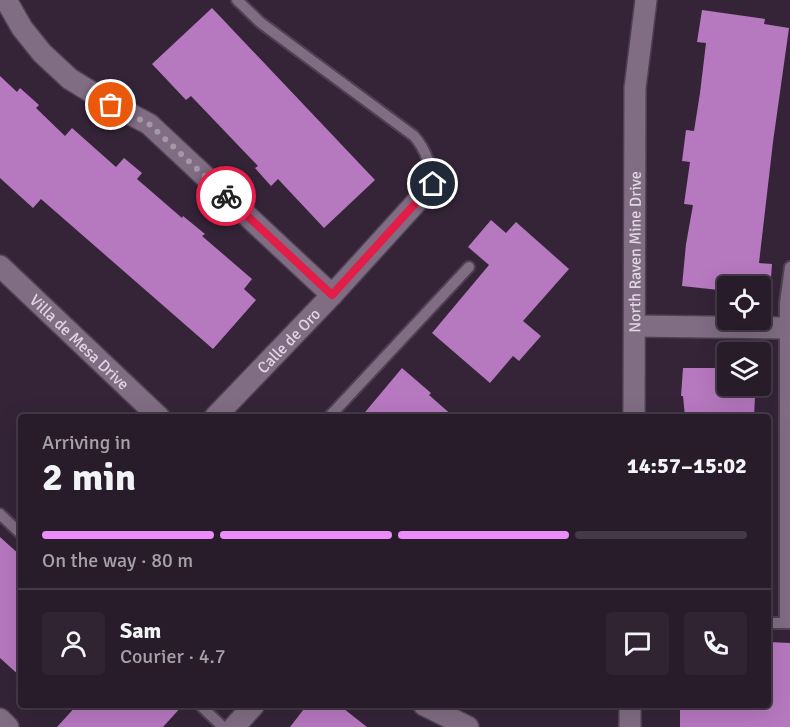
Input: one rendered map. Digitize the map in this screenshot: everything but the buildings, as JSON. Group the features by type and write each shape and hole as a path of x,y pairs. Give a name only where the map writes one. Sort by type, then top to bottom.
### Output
{"street":[{"path":"6,0 22,28 42,53 70,79 111,105 149,124 332,295"},
{"name":"North Raven Mine Drive","path":"634,414 635,88 645,0"},
{"name":"Calle de Oro","path":"218,414 332,295 433,184"},
{"name":"Villa de Mesa Drive","path":"0,266 156,414"},
{"path":"635,326 788,328"},
{"path":"234,727 251,708"},
{"path":"430,708 468,727"},
{"path":"630,708 630,727"},
{"path":"0,719 8,727"}],"lane":[{"path":"237,0 261,23 414,136 423,146 428,158 433,184"},
{"path":"332,414 468,267"},
{"path":"771,623 788,623 788,328 785,303 790,267"},
{"path":"0,514 18,531"},
{"path":"203,708 222,727"}],"way so far":[{"path":"111,105 149,124 226,196"}],"route":[{"path":"226,196 332,295 433,184"}]}
